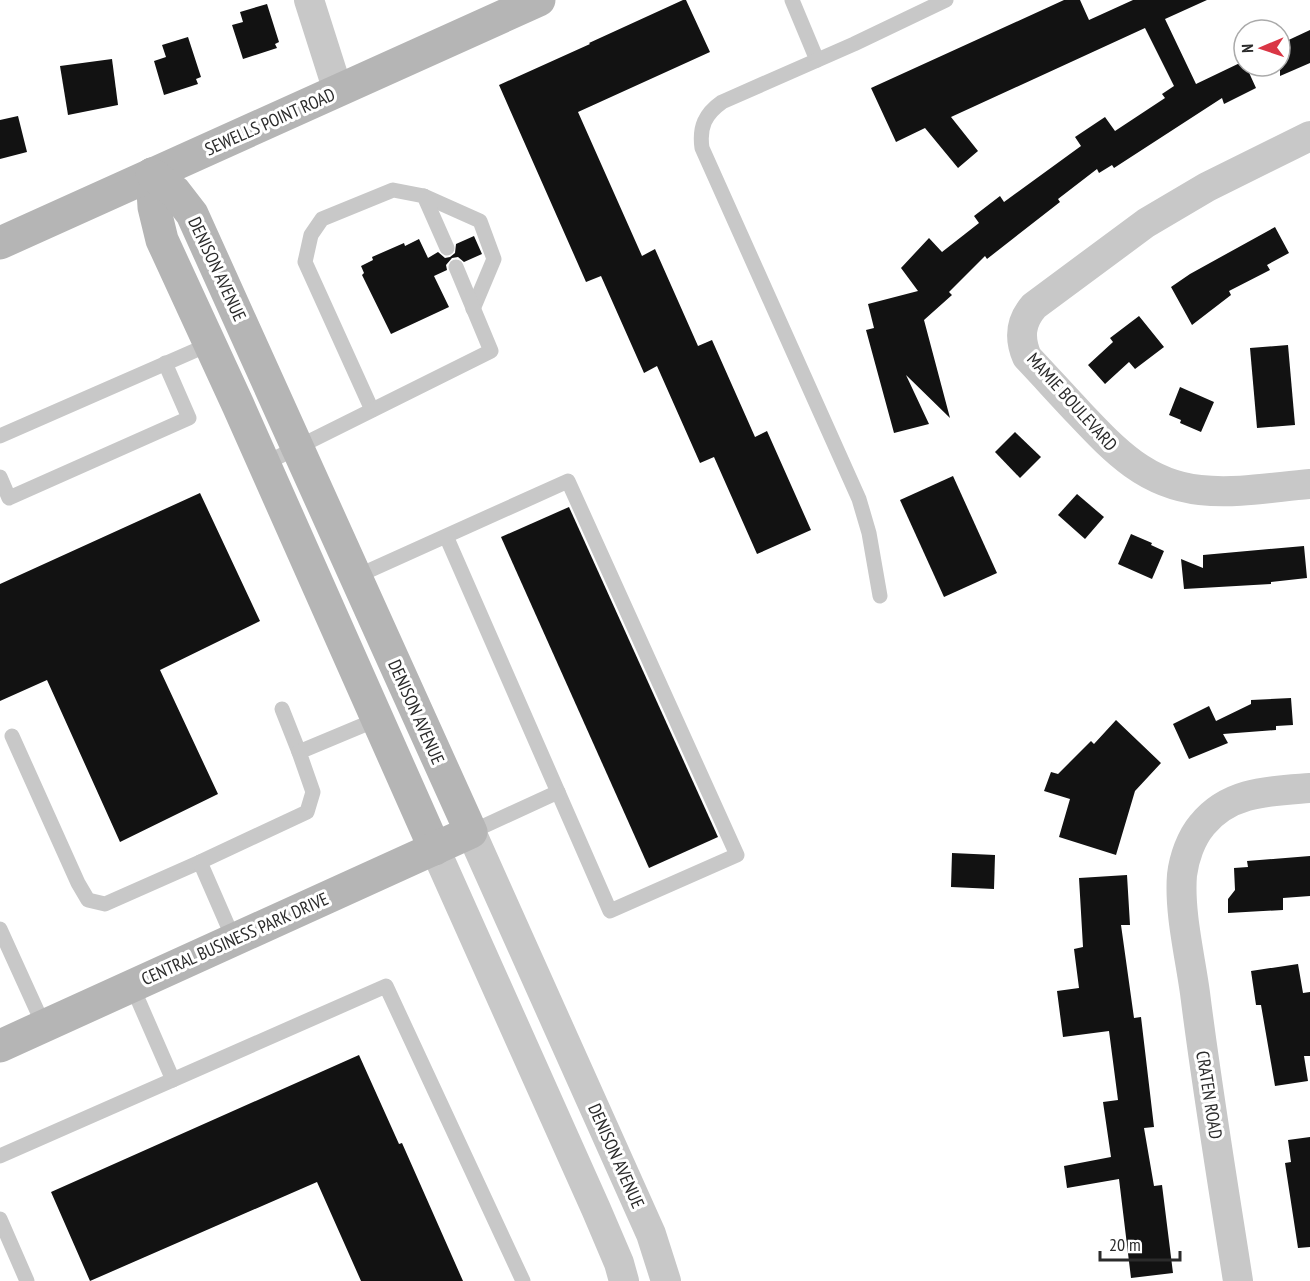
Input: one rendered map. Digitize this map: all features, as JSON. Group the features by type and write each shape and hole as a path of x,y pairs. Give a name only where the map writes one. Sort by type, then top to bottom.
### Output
{"street":[{"path":"309,0 338,91"},
{"name":"SEWELLS POINT ROAD","path":"0,243 539,0"},
{"name":"MAMIE BOULEVARD","path":"1310,136 1220,180 1146,224 1034,306 1022,326 1021,342 1027,357 1098,433 1126,460 1147,474 1176,485 1217,491 1310,484"},
{"name":"DENISON AVENUE","path":"152,174 154,207 162,240 596,1209 619,1279"},
{"name":"DENISON AVENUE","path":"152,174 175,192 192,214 651,1234 666,1281"},
{"name":"CRATEN ROAD","path":"1238,1281 1204,1063 1182,877 1189,846 1201,825 1218,809 1247,795 1266,791 1310,788"},
{"name":"CENTRAL BUSINESS PARK DRIVE","path":"0,1046 471,832"}],"lane":[{"path":"792,0 817,60"},
{"path":"880,596 869,532 859,499 702,148 700,136 703,121 712,109 722,102 946,0"},
{"path":"372,410 305,262 311,235 322,219 393,190 424,196 480,221 494,259 473,309"},
{"path":"424,196 447,248"},
{"path":"264,464 491,351 456,267"},
{"path":"0,436 210,344"},
{"path":"0,477 9,498 189,417 165,363"},
{"path":"355,577 568,481 737,855 610,911 446,536"},
{"path":"12,736 78,883 88,900 105,904 307,812 313,792 282,709"},
{"path":"299,752 378,719"},
{"path":"471,832 558,792"},
{"path":"200,862 234,940"},
{"path":"0,929 44,1026"},
{"path":"132,986 173,1080"},
{"path":"0,1156 386,986 523,1281"},
{"path":"0,1219 27,1281"}],"building":[{"path":"686,0 710,52 578,112 642,256 655,249 698,346 712,340 755,437 767,431 811,530 757,554 714,457 700,463 657,366 644,373 601,276 586,282 499,85"},
{"path":"1064,0 1080,0 1089,20 1133,0 1207,0 1165,19 1196,84 1232,67 1232,78 1251,78 1256,88 1224,104 1222,98 1114,168 1112,165 1099,173 1097,169 1058,199 1060,202 987,259 985,256 949,292 952,295 924,320 950,418 906,375 929,424 894,433 866,330 874,328 868,304 918,291 901,268 929,238 942,252 979,223 974,216 1000,196 1004,202 1081,146 1075,137 1105,117 1115,131 1165,98 1162,94 1174,86 1145,28 951,117 978,151 958,168 925,128 896,142 871,88"},
{"path":"267,4 279,42 275,44 277,48 243,59 232,25 243,22 240,12"},
{"path":"1310,30 1310,63 1292,71 1292,38"},
{"path":"188,37 201,77 196,79 198,84 164,95 154,61 166,57 162,45"},
{"path":"112,59 118,105 68,115 60,66"},
{"path":"18,116 27,152 0,159 0,120"},
{"path":"1275,227 1289,253 1267,265 1270,270 1229,291 1231,295 1192,325 1171,287"},
{"path":"474,236 482,254 464,262 458,257 452,258 446,265 447,270 434,276 449,307 391,334 362,275 364,273 361,266 373,260 372,257 419,239 428,258 438,252 445,258 450,257 455,253 456,244"},
{"path":"1139,316 1164,347 1135,369 1129,362 1105,384 1088,365 1113,342 1110,338"},
{"path":"1288,345 1295,425 1257,428 1250,348"},
{"path":"1180,387 1214,402 1201,432 1180,423 1181,420 1169,415"},
{"path":"1015,432 1041,457 1020,478 995,452"},
{"path":"953,476 997,573 944,597 900,500"},
{"path":"200,493 260,621 160,670 218,794 120,842 47,680 0,701 0,584"},
{"path":"1077,494 1104,517 1085,539 1058,515"},
{"path":"569,507 718,837 649,868 501,537"},
{"path":"1131,534 1164,551 1152,579 1118,564"},
{"path":"1304,546 1307,578 1271,582 1271,584 1184,589 1181,559 1203,568 1203,555"},
{"path":"1291,698 1293,725 1276,726 1276,730 1223,734 1228,743 1189,759 1173,724 1209,706 1216,721 1251,704 1251,700"},
{"path":"1116,720 1161,763 1135,791 1116,855 1059,837 1070,799 1044,791 1051,772 1058,774 1091,741 1094,744"},
{"path":"952,853 995,855 994,889 951,887"},
{"path":"1310,856 1310,896 1283,898 1283,910 1228,913 1228,899 1235,890 1234,868 1248,867 1247,861"},
{"path":"1127,875 1130,925 1121,925 1134,1018 1141,1017 1154,1127 1144,1128 1154,1186 1162,1185 1173,1273 1131,1278 1119,1179 1067,1188 1064,1166 1111,1157 1103,1102 1118,1100 1109,1031 1063,1037 1057,991 1079,988 1074,949 1083,947 1079,878"},
{"path":"1298,964 1303,993 1310,992 1310,1056 1304,1056 1308,1081 1275,1086 1261,1005 1256,1005 1251,971"},
{"path":"359,1055 399,1144 402,1143 463,1281 361,1281 317,1182 90,1281 51,1192"},
{"path":"1310,1137 1310,1247 1298,1248 1285,1163 1291,1162 1288,1140"}]}
